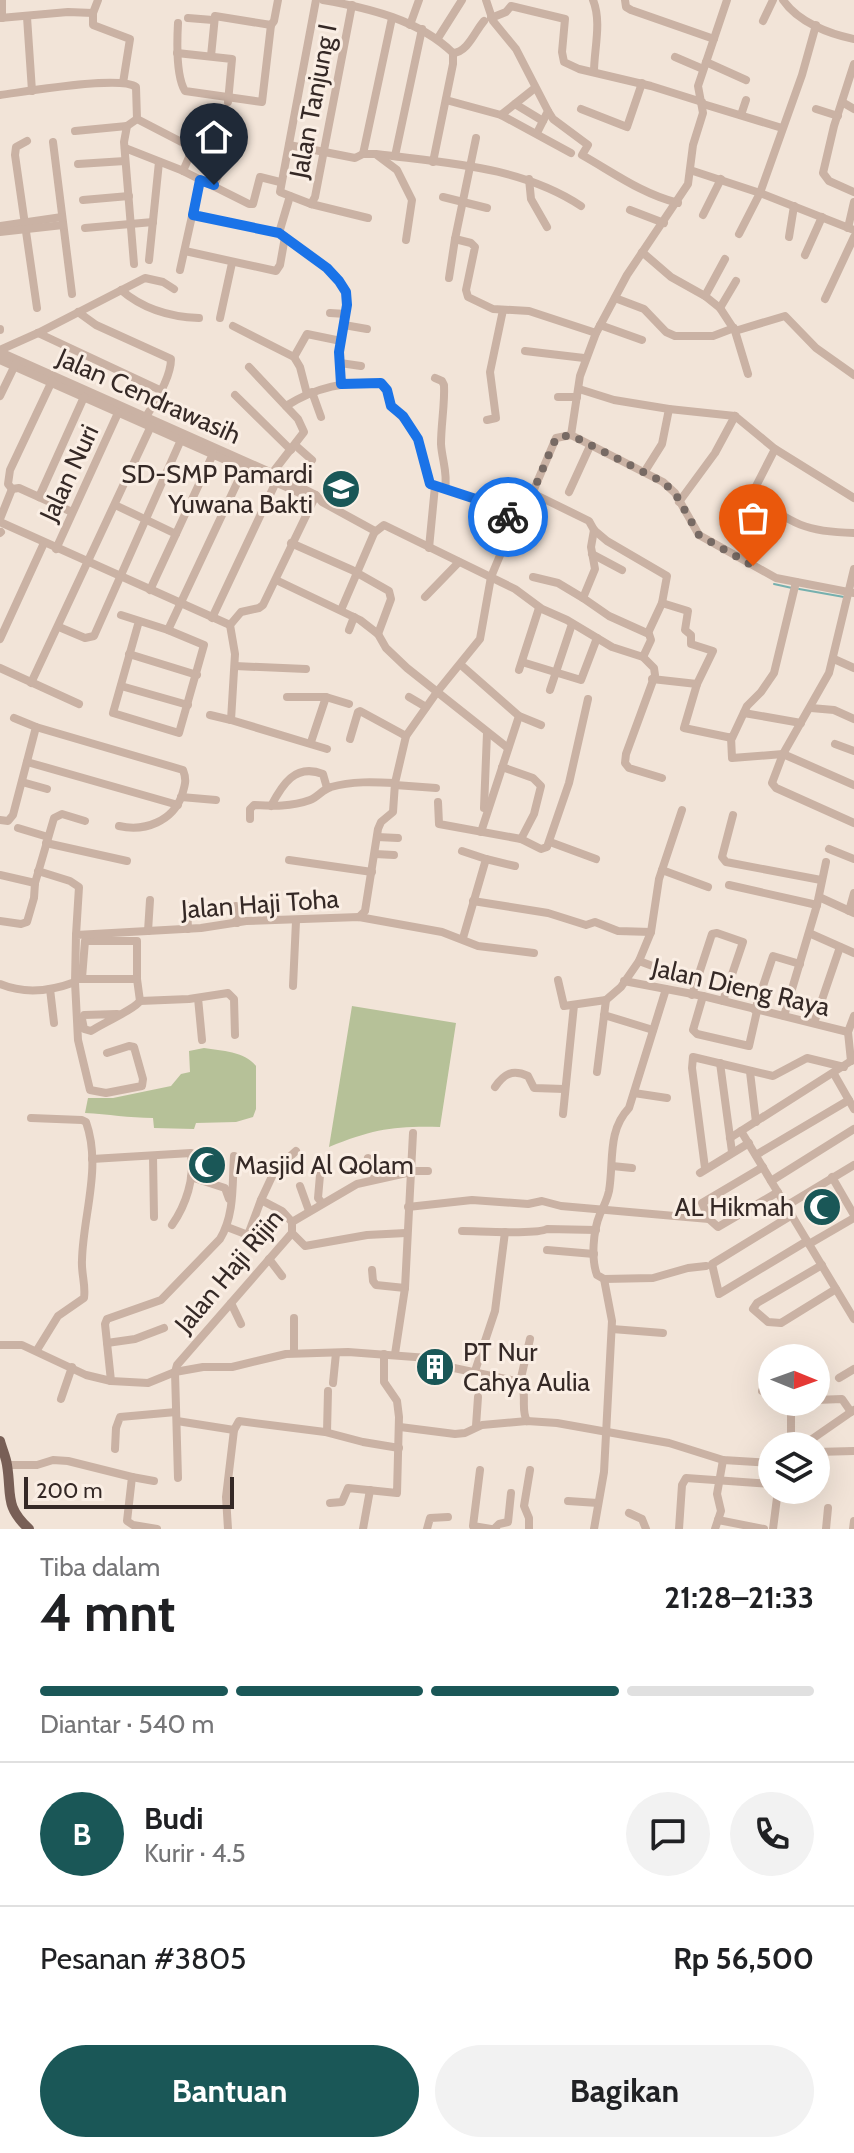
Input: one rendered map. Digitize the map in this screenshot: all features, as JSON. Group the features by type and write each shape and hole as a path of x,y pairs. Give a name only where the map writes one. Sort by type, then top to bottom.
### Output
{"main road":[{"path":"0,1441 7,1465 10,1504 29,1529"}],"street":[{"path":"2,0 1,18 93,13"},
{"path":"98,0 93,13 96,27 130,39 123,83"},
{"path":"178,23 177,53 185,91 228,100 262,102 271,25 278,0"},
{"path":"316,0 280,192 311,204 368,218"},
{"path":"323,0 352,5 422,29 438,38 453,53 465,49 488,20 506,12 511,6 565,19 564,62 642,83 782,128"},
{"path":"410,25 419,0"},
{"path":"438,38 462,0"},
{"path":"486,0 488,20 516,49 553,119 588,145 582,155 636,188 678,203"},
{"path":"593,0 597,24 594,72"},
{"path":"625,0 626,7 631,10 714,39"},
{"path":"727,0 698,86 703,113 693,145 688,184 629,271 584,358 571,435 645,471 671,488 699,535 795,587 850,599"},
{"path":"763,21 773,0"},
{"path":"783,0 798,16 836,36 854,39"},
{"name":"Jalan Tanjung I","path":"311,204 315,197 352,5"},
{"path":"211,56 213,20 216,16 271,25"},
{"path":"27,17 32,91"},
{"path":"188,18 213,20"},
{"path":"363,154 392,18"},
{"path":"739,234 760,193 802,75 816,25"},
{"path":"395,156 422,29"},
{"path":"177,53 232,59 228,100"},
{"path":"433,162 453,53"},
{"path":"675,57 746,80"},
{"path":"854,64 823,173 829,181 854,191"},
{"path":"0,95 123,83 136,87 137,119"},
{"path":"581,109 627,127 642,83"},
{"path":"501,115 535,88"},
{"path":"446,100 501,115 571,153"},
{"path":"741,115 746,100"},
{"path":"842,102 854,109"},
{"path":"515,104 543,121"},
{"path":"816,109 838,116"},
{"path":"537,133 548,111"},
{"path":"75,131 127,126 137,119"},
{"path":"137,119 212,155"},
{"path":"127,126 125,161 134,264"},
{"path":"214,185 237,134"},
{"path":"449,278 476,138"},
{"path":"27,141 15,150 37,308"},
{"path":"53,142 72,294"},
{"path":"289,145 355,158 363,154 395,156 529,179 581,206"},
{"path":"125,148 214,185 251,205 260,177 280,182"},
{"path":"183,171 193,148"},
{"path":"376,154 397,170 412,200 406,240"},
{"path":"78,164 125,161"},
{"path":"149,260 159,162"},
{"path":"690,170 760,193 851,229 854,202"},
{"path":"529,179 531,199 547,227"},
{"path":"703,215 721,179"},
{"path":"180,270 200,180"},
{"path":"83,200 129,196"},
{"path":"185,251 276,271 280,265 290,196"},
{"path":"443,197 487,208"},
{"path":"789,237 794,206"},
{"path":"630,210 664,223"},
{"path":"193,215 282,235 327,268 342,284 346,292 346,314 341,341 341,384"},
{"path":"805,255 822,217"},
{"path":"0,232 62,221"},
{"path":"85,228 153,222"},
{"path":"0,226 26,226"},
{"path":"825,299 854,237"},
{"path":"455,239 475,247 466,290 468,297 477,303 493,309 529,311 642,340"},
{"path":"642,252 671,277 720,308 734,330 748,374"},
{"path":"705,296 725,259"},
{"path":"220,318 232,263"},
{"path":"0,351 145,278 174,289"},
{"path":"720,308 736,281"},
{"path":"121,290 137,302 170,316 199,318"},
{"path":"615,298 644,309 666,332 675,336 713,336 785,316 816,348 854,375"},
{"path":"487,420 496,416 490,372 503,310"},
{"path":"31,683 115,505 172,362 166,356 96,325 78,312"},
{"path":"330,313 346,314"},
{"path":"344,325 367,329"},
{"path":"233,326 294,357 321,417"},
{"path":"38,333 160,390"},
{"path":"294,357 307,334 341,341"},
{"name":"Jalan Cendrawasih","path":"0,351 16,363 118,413 149,423 180,442 246,465"},
{"path":"525,351 584,358"},
{"name":"Jalan Cendrawasih","path":"0,360 16,363 246,465 317,499 375,532 384,525 429,548"},
{"path":"0,396 16,363"},
{"path":"340,363 361,366"},
{"path":"212,618 272,478 304,432 303,426 249,367"},
{"path":"435,378 444,385 441,441 442,462 447,474 445,489"},
{"path":"12,489 8,484 10,470 52,381"},
{"path":"286,406 310,393 341,384 381,383 387,390 391,406 403,416 418,439 427,481 494,505 513,524"},
{"path":"558,397 578,393 669,409 735,416 775,449 854,498"},
{"path":"235,395 312,460"},
{"path":"39,497 84,397"},
{"path":"645,471 662,444 669,409"},
{"name":"Jalan Nuri","path":"56,549 118,413"},
{"path":"679,502 715,453 735,416"},
{"name":"Jalan Haji Toha","path":"76,935 188,929 266,920 359,917 365,911 377,837 381,822 393,812 395,784 406,736 480,639 491,577 513,524 532,493 556,438 571,435"},
{"path":"59,627 92,638 180,442"},
{"path":"569,492 590,446"},
{"path":"775,449 754,490 754,496 795,524 836,533 854,533"},
{"path":"150,590 213,454"},
{"path":"0,465 10,470"},
{"path":"168,630 246,465"},
{"path":"435,486 429,548 515,589 539,608 597,638 643,657 654,668 625,763 629,768 662,778"},
{"path":"12,489 19,488 72,512"},
{"path":"12,489 1,527 230,625"},
{"path":"532,493 589,521 594,530 635,559 667,576 662,603 648,633"},
{"path":"230,625 241,612 263,605 291,543 317,499"},
{"path":"115,505 176,534"},
{"path":"583,598 595,569 591,539 594,530"},
{"path":"341,610 375,532"},
{"path":"0,639 44,543"},
{"path":"291,543 357,573 392,595 378,634"},
{"path":"592,554 622,570"},
{"path":"425,597 459,562"},
{"path":"854,569 850,599 823,688 783,754 772,783 854,823"},
{"path":"533,577 558,583 609,616 648,633 651,640 643,657"},
{"path":"276,580 341,610 378,634 394,657 508,748"},
{"path":"795,587 774,673 744,713 733,736 731,757 783,754 854,785"},
{"path":"662,603 688,611 685,630 691,635 691,644 713,651 697,684 684,728 733,736"},
{"path":"539,608 520,666 579,681 583,678 597,638"},
{"path":"121,615 168,630 204,645 181,731 177,733 114,715 139,621"},
{"path":"349,630 354,617"},
{"path":"550,690 572,624"},
{"path":"230,625 235,666 231,720"},
{"path":"129,654 197,675"},
{"path":"834,659 854,668"},
{"path":"461,665 519,716 541,725"},
{"path":"235,666 306,669"},
{"path":"0,668 79,704"},
{"path":"652,679 697,684"},
{"path":"121,686 188,705"},
{"path":"287,697 326,697 349,704"},
{"path":"311,742 326,697"},
{"path":"409,697 426,707"},
{"path":"438,802 439,824 521,839 541,849 547,847 569,783 588,699"},
{"path":"811,708 834,710 854,719"},
{"path":"350,739 360,711 406,736"},
{"path":"744,713 801,723"},
{"path":"210,715 327,749"},
{"path":"481,832 519,716"},
{"path":"14,718 183,770 186,782 174,811 145,827 131,829 119,826"},
{"path":"0,820 8,821 11,818 36,727"},
{"path":"484,821 487,733"},
{"path":"835,744 854,751"},
{"path":"27,762 180,801 216,800"},
{"path":"502,767 533,778 541,786 534,814 521,839"},
{"path":"271,806 284,781 304,771 323,774 327,788"},
{"path":"250,819 251,806 295,804 320,795 327,788 368,781 436,788"},
{"path":"22,782 47,789"},
{"path":"597,1072 606,1000 639,961 651,932 662,870 682,810"},
{"path":"0,921 27,922 38,871 57,814 85,821"},
{"path":"733,815 722,857 726,862 821,880"},
{"path":"18,828 47,840 127,861"},
{"path":"377,837 398,838"},
{"path":"550,842 596,859"},
{"path":"829,849 854,859"},
{"path":"462,851 515,866"},
{"path":"375,854 394,855"},
{"path":"463,938 486,859"},
{"path":"289,860 372,872"},
{"path":"784,1016 818,901 826,862"},
{"path":"662,870 708,887"},
{"path":"38,871 77,884 79,892 76,935 78,1040 88,1086 95,1093 106,1093 138,1088 144,1082 134,1047 107,1053"},
{"path":"0,875 35,883"},
{"path":"729,885 851,910 854,893"},
{"path":"148,931 150,900"},
{"path":"473,901 548,913 586,925 595,922 618,931 651,932"},
{"path":"187,906 188,929"},
{"path":"236,906 237,923"},
{"path":"359,917 442,932 478,946 534,953"},
{"path":"293,986 296,921"},
{"path":"692,995 712,934 717,933 743,944 723,1001"},
{"path":"809,933 854,953"},
{"path":"78,980 85,941 134,940 139,944 137,979 140,1001 135,1008 117,1014"},
{"path":"814,1023 840,947"},
{"path":"703,996 693,1030 697,1034 749,1046 773,956 800,964"},
{"path":"639,961 696,982"},
{"path":"0,984 18,990 50,989 78,980 137,979"},
{"path":"558,980 564,1006 606,1000"},
{"name":"Jalan Dieng Raya","path":"624,981 703,996 848,1032"},
{"path":"50,989 54,1023"},
{"path":"666,989 629,1108 615,1133 609,1190 596,1230 594,1267 597,1275 604,1279 653,1278 709,1265 832,1177 854,1165"},
{"path":"140,1001 228,993 233,996 235,1035"},
{"path":"791,995 819,1007"},
{"path":"198,998 202,1040"},
{"path":"563,1114 574,1005"},
{"path":"604,1015 653,1030"},
{"path":"850,1063 848,1032 854,1016"},
{"path":"749,1143 702,1170 692,1059 696,1057 750,1072 778,1075 807,1058 850,1063"},
{"path":"720,1063 732,1152"},
{"path":"730,1138 850,1063"},
{"path":"750,1072 756,1122"},
{"path":"495,1087 502,1077 511,1073 528,1076 534,1088 564,1089"},
{"path":"834,1074 854,1109"},
{"path":"634,1093 667,1098"},
{"path":"756,1155 849,1100"},
{"path":"31,1118 86,1122 92,1159 92,1183 81,1263 84,1298 58,1316 37,1350"},
{"path":"771,1181 854,1129"},
{"path":"741,1131 854,1319"},
{"path":"395,1354 405,1288 413,1133"},
{"path":"227,1227 248,1235 275,1170 296,1151"},
{"path":"92,1159 191,1153 191,1177 184,1208 172,1225"},
{"path":"153,1156 154,1217"},
{"path":"111,1381 107,1319 161,1300 220,1239 227,1227 231,1206 234,1156"},
{"path":"368,1158 375,1178"},
{"path":"612,1166 632,1168"},
{"path":"763,1167 702,1203 709,1219 718,1227 778,1192"},
{"name":"Jalan Haji Rijin","path":"175,1372 177,1365 292,1233 292,1222 357,1184 375,1178 428,1171"},
{"path":"320,1175 318,1198 322,1203"},
{"path":"191,1177 225,1188 231,1206"},
{"path":"709,1265 719,1294 854,1216 832,1177"},
{"path":"300,1186 309,1211"},
{"path":"261,1200 282,1211 292,1222"},
{"path":"408,1207 472,1200 528,1204 542,1201 561,1206 709,1219"},
{"path":"462,1231 596,1230"},
{"path":"475,1371 495,1311 505,1232"},
{"path":"292,1233 305,1246 367,1235 406,1233"},
{"path":"547,1250 594,1254"},
{"path":"269,1259 282,1276"},
{"path":"822,1265 757,1303 753,1309 768,1322 781,1323 836,1289"},
{"path":"372,1270 376,1285 405,1288"},
{"path":"594,1529 604,1472 612,1329 604,1279"},
{"path":"231,1303 241,1324"},
{"path":"294,1318 294,1353"},
{"path":"107,1343 135,1339 164,1328"},
{"path":"612,1329 663,1333"},
{"path":"520,1382 530,1339"},
{"path":"0,1345 14,1344 37,1350 86,1375 111,1381 148,1383 175,1372 203,1367 232,1367 294,1353 395,1354 428,1358 454,1368 520,1382 524,1388 523,1414 527,1421"},
{"path":"327,1432 336,1353"},
{"path":"330,1503 342,1502 346,1488 397,1493 400,1427 397,1401 384,1382 384,1354"},
{"path":"61,1399 72,1367"},
{"path":"839,1378 854,1369"},
{"path":"175,1372 178,1478"},
{"path":"476,1426 478,1397"},
{"path":"822,1432 852,1411 842,1399 830,1399"},
{"path":"115,1449 119,1417 176,1416 234,1430"},
{"path":"228,1529 226,1497 237,1422 242,1420 327,1432 399,1448"},
{"path":"400,1427 455,1434 465,1433 476,1426 527,1421 585,1426 669,1443 723,1460 758,1462"},
{"path":"830,1452 854,1451"},
{"path":"723,1460 717,1494 721,1511 717,1524 764,1529"},
{"path":"7,1465 68,1461 154,1481"},
{"path":"480,1470 473,1526 493,1529 508,1522 511,1493"},
{"path":"529,1529 524,1506 530,1470"},
{"path":"132,1477 127,1521 157,1529"},
{"path":"679,1529 683,1481 686,1478 758,1483"},
{"path":"363,1529 370,1490"},
{"path":"568,1501 598,1503"},
{"path":"773,1529 776,1504"},
{"path":"826,1529 828,1508"},
{"path":"629,1513 642,1519 646,1529"},
{"path":"427,1529 430,1518 448,1517"},
{"path":"853,1529 854,1521"}],"green space":[{"path":"352,1006 456,1023 440,1127 384,1130 329,1147"},
{"path":"204,1048 239,1055 256,1066 256,1109 253,1117 236,1122 196,1123 194,1129 154,1128 153,1118 85,1113 88,1098 113,1098 171,1086 181,1074 190,1072 189,1051"}],"waterway":[{"path":"774,584 792,588"},
{"path":"799,589 844,597"}],"way so far":[{"path":"508,517 513,524 529,501 556,438 571,435 663,482 675,493 699,535 753,566"}],"place":[{"name":"SD-SMP Pamardi Yuwana Bakti","path":"341,489"},
{"name":"Masjid Al Qolam","path":"207,1165"},
{"name":"AL Hikmah","path":"822,1207"},
{"name":"PT Nur Cahya Aulia","path":"435,1367"}],"route":[{"path":"214,185 200,180 193,215 279,233 327,268 342,284 347,305 339,352 341,384 381,383 387,390 391,406 403,416 418,439 425,460 427,481 494,505 508,517"}]}
